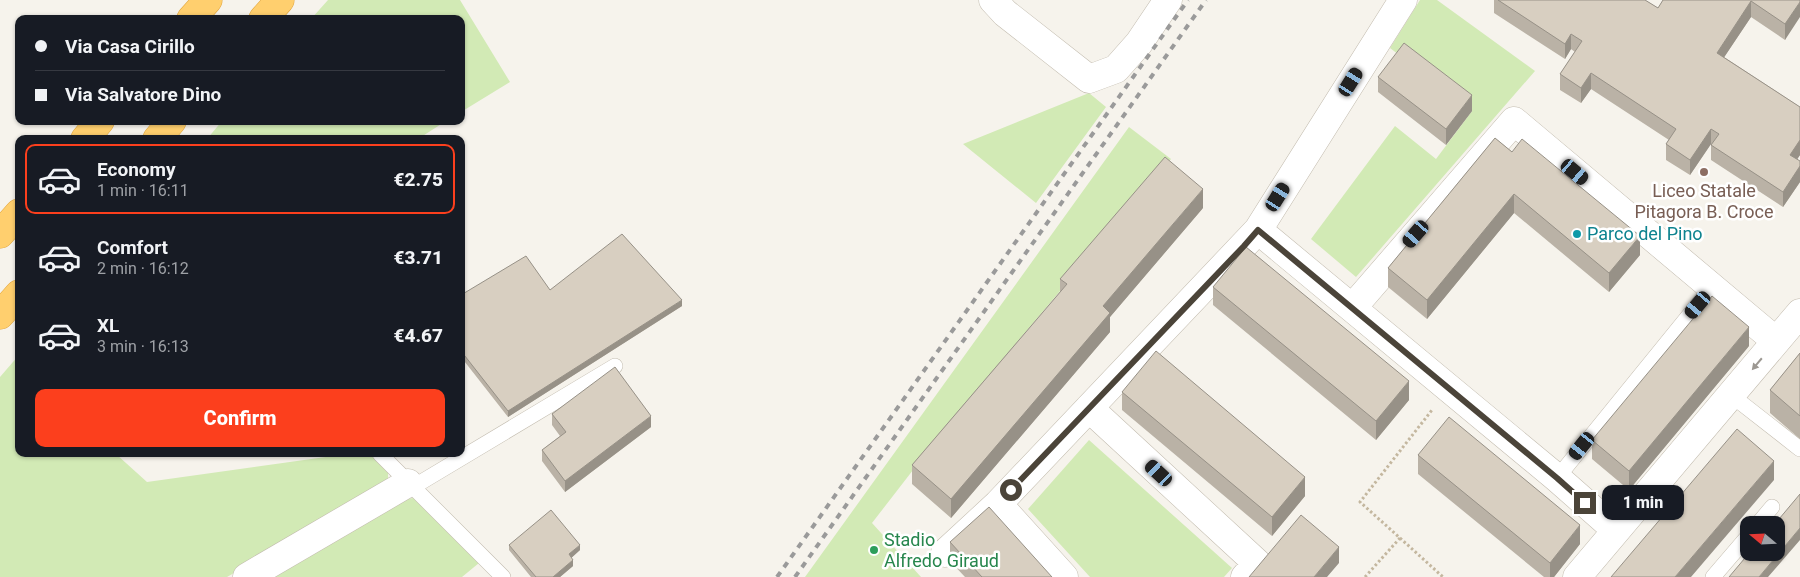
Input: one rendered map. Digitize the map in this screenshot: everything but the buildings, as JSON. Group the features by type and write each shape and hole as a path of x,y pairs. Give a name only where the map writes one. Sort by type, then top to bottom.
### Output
{"highway":[{"path":"195,15 208,0"},
{"path":"267,15 280,0"},
{"path":"88,135 97,125"},
{"path":"160,135 169,125"},
{"path":"0,234 15,217"},
{"path":"0,315 15,298"}],"street":[{"path":"993,0 1005,13 1089,79 1116,69 1139,43 1168,0"},
{"path":"945,553 998,504 1258,230 1403,0"},
{"path":"1353,307 1514,121 1776,341"},
{"path":"1258,230 1353,307 1557,478 1616,530"},
{"path":"1577,577 1800,313"},
{"path":"1089,408 1257,563 1245,577"},
{"path":"247,577 411,485"},
{"path":"998,504 1064,577"}],"lane":[{"path":"1557,478 1712,287"},
{"path":"465,454 615,366"},
{"path":"1731,395 1800,449"},
{"path":"383,457 503,577"},
{"path":"411,485 459,457"},
{"path":"1764,516 1772,507"},
{"path":"1713,577 1740,546"}],"path":[{"path":"1443,577 1360,502 1450,389"},
{"path":"1365,577 1400,538"}],"green space":[{"path":"328,0 460,0 510,82 465,110 465,15 315,15"},
{"path":"1420,0 1437,0 1535,71 1356,277 1311,239 1395,126 1436,159 1472,111 1390,48"},
{"path":"1089,93 1106,107 1036,203 963,144"},
{"path":"219,125 440,125 424,135 210,135"},
{"path":"1129,127 1171,159 951,421 872,523 921,577 805,577"},
{"path":"15,360 15,457 119,457 147,482 326,457 374,457 388,469 388,479 372,494 227,577 0,577 0,377"},
{"path":"1089,440 1232,568 1224,577 1090,577 1028,509"},
{"path":"414,498 479,563 462,577 262,577 393,500"}],"railway":[{"path":"777,577 1188,0"},
{"path":"795,577 1206,0"}],"place":[{"name":"Liceo Statale Pitagora B. Croce","path":"1704,172"},
{"name":"Parco del Pino","path":"1577,234"},
{"name":"Stadio Alfredo Giraud","path":"874,550"}],"route":[{"path":"1011,490 1258,230 1353,307 1585,503"}]}
